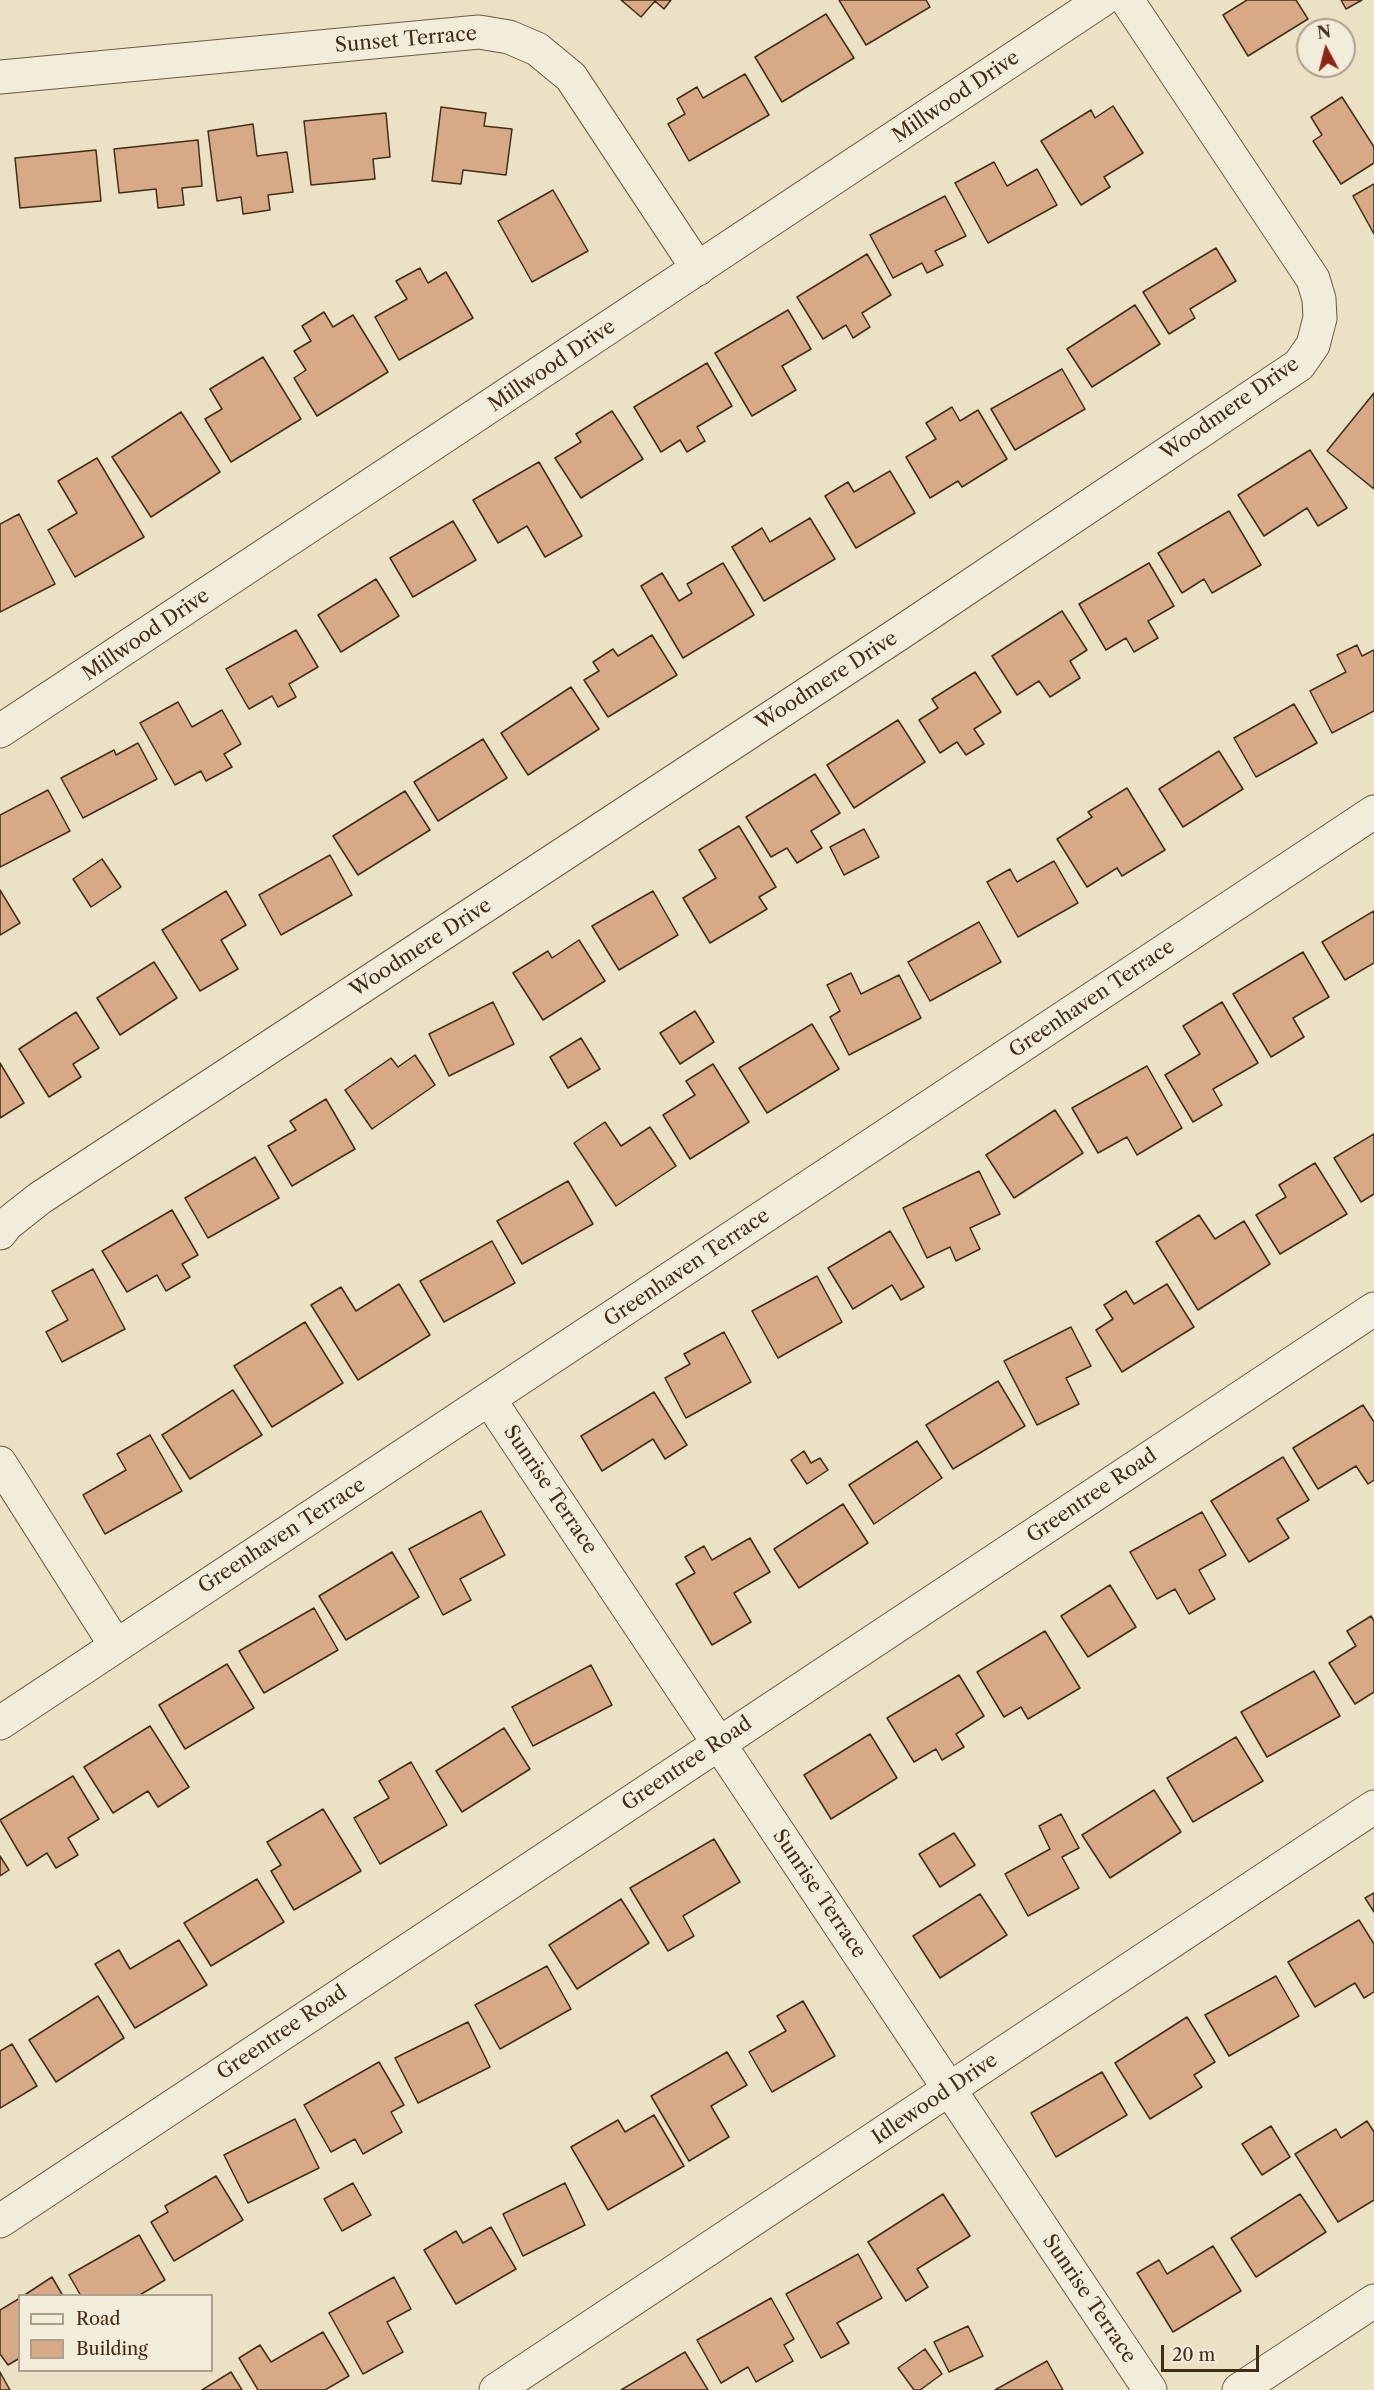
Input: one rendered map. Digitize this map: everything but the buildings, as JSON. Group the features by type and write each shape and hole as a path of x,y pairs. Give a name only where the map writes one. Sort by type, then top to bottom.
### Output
{"street":[{"name":"Millwood Drive","path":"0,731 1102,0"},
{"name":"Woodmere Drive","path":"0,1233 7,1224 40,1198 900,633 1299,365 1313,345 1320,318 1319,299 1312,279 1126,0"},
{"name":"Sunset Terrace","path":"0,77 479,32 509,37 537,49 571,77 698,269"},
{"name":"Greenhaven Terrace","path":"0,1723 1374,812"},
{"name":"Greentree Road","path":"0,2221 1374,1309"},
{"name":"Sunrise Terrace","path":"489,1399 1150,2390"},
{"path":"0,1463 116,1646"},
{"name":"Idlewood Drive","path":"496,2390 1374,1807"},
{"path":"1239,2390 1374,2301"}]}
